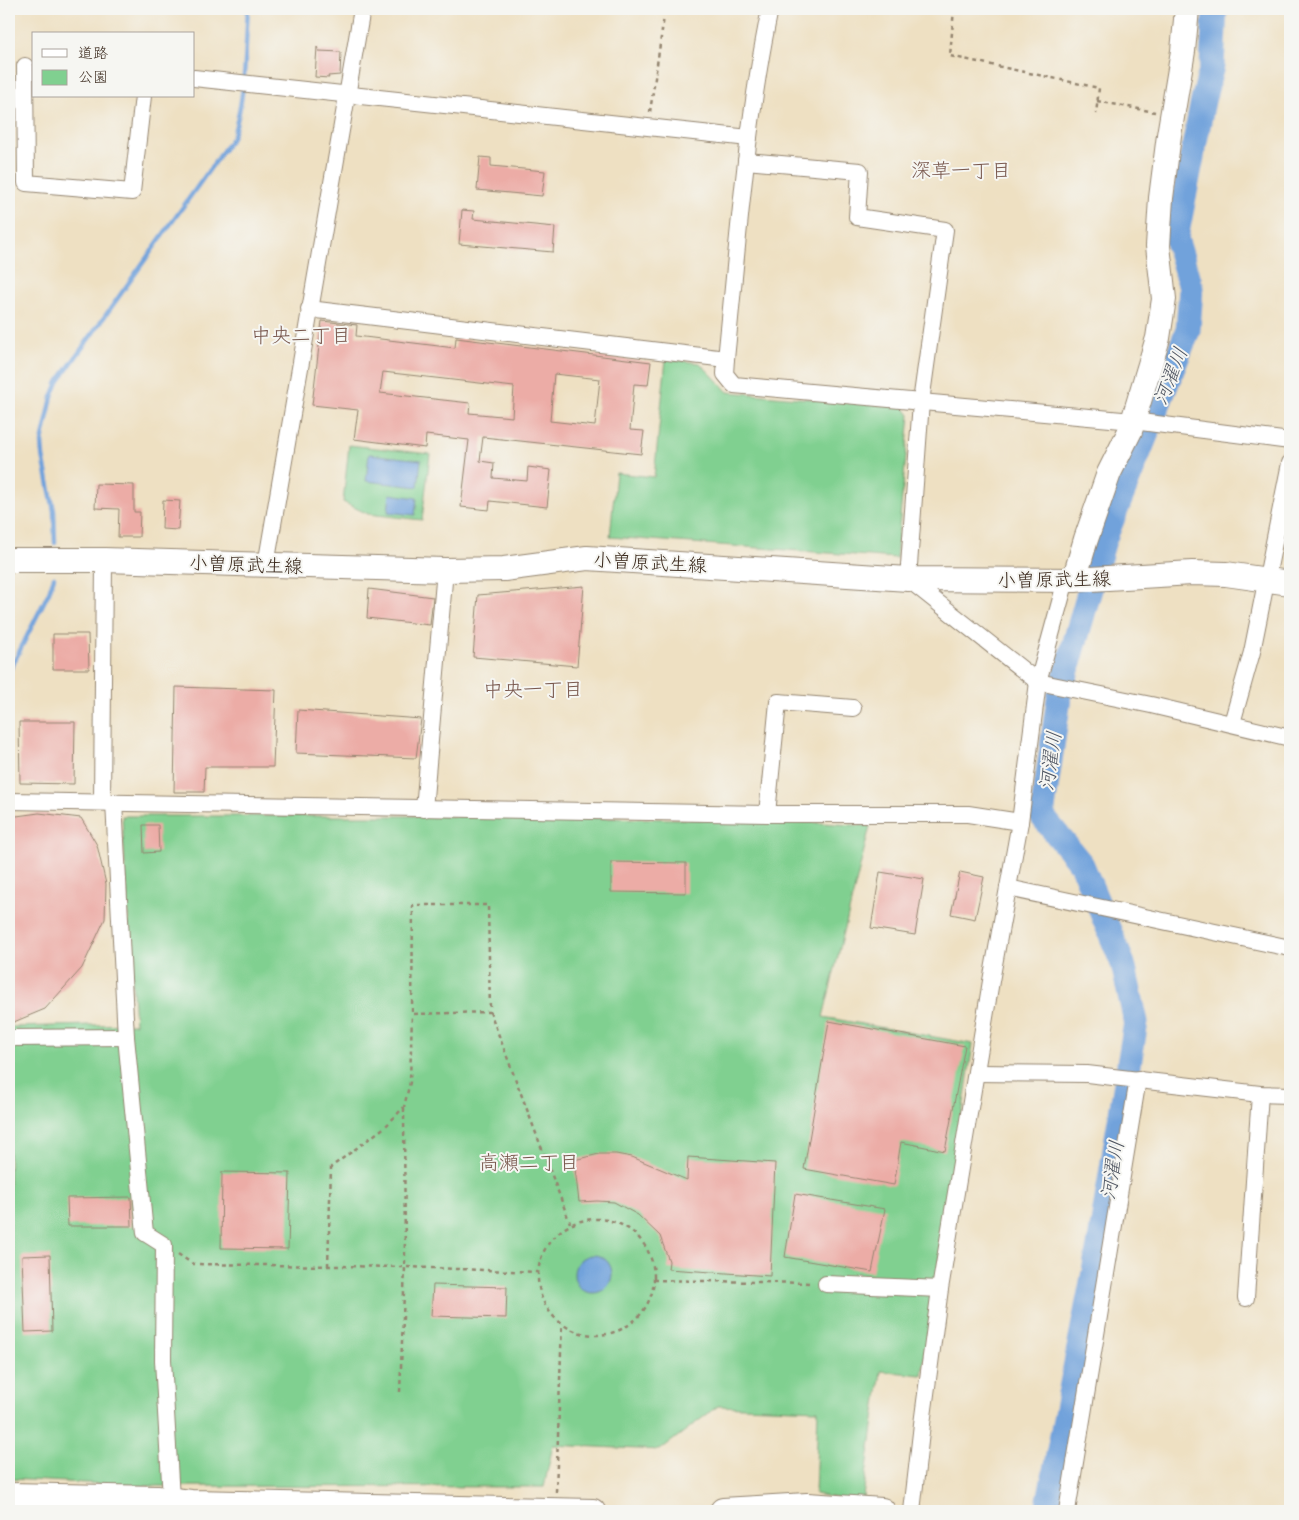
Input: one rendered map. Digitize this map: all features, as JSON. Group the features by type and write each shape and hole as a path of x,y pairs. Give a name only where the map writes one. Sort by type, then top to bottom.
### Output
{"main road":[{"path":"1078,580 1086,538 1109,473 1133,421 1158,338 1164,299 1158,246 1161,198 1183,51 1186,9"},
{"name":"小曽原武生線","path":"9,560 104,560 445,570 504,569 587,558 908,579 1078,580 1192,573 1226,574 1290,583"},
{"path":"12,1500 593,1511"},
{"path":"723,1511 807,1506 882,1511"}],"street":[{"path":"266,565 362,9"},
{"path":"770,9 762,47 746,161 726,359 725,374 734,385 1133,421 1290,441"},
{"path":"22,66 26,183 132,192 143,98"},
{"path":"195,78 749,138"},
{"path":"746,161 860,171 856,217 944,230 921,402 908,579 1038,682 1151,704 1290,738"},
{"path":"310,309 726,359"},
{"path":"1232,723 1252,652 1290,463"},
{"path":"104,560 108,802 126,1037 145,1232 164,1245 163,1360 184,1504"},
{"path":"424,809 445,570"},
{"path":"912,1511 940,1289 1020,822 1038,682 1078,580"},
{"path":"767,814 778,702 853,708"},
{"path":"9,801 767,814 968,814 1020,822"},
{"path":"1008,888 1290,948"},
{"path":"9,1038 126,1037"},
{"path":"976,1073 1087,1074 1260,1094 1290,1095"},
{"path":"1068,1511 1138,1079"},
{"path":"1246,1298 1260,1094"},
{"path":"826,1284 940,1289"}],"path":[{"path":"954,9 950,56 1099,88 1096,114"},
{"path":"648,127 664,17"},
{"path":"1097,101 1172,116"},
{"path":"400,1392 405,1267 404,1107 410,1082 413,906 488,905 490,1012 570,1223"},
{"path":"412,1014 490,1012"},
{"path":"328,1266 331,1168 385,1127 404,1107"},
{"path":"592,1218 617,1220 635,1233 646,1248 654,1268 653,1293 635,1322 618,1331 599,1335 584,1334 571,1330 555,1319 540,1298 538,1272 542,1256 554,1236 570,1223 592,1218"},
{"path":"164,1245 193,1264 405,1267 538,1272"},
{"path":"653,1280 826,1284"},
{"path":"556,1510 562,1324"}],"green space":[{"path":"666,359 700,363 728,392 904,407 910,415 896,558 610,537 616,473 654,477"},
{"path":"349,445 430,454 422,520 368,514 343,502"},
{"path":"122,816 423,816 771,820 870,826 823,1017 973,1044 922,1375 881,1371 862,1503 815,1494 818,1410 718,1406 660,1450 553,1445 544,1487 143,1486 10,1479 9,1027 135,1024"}],"water":[{"path":"369,454 421,460 418,487 366,481"},
{"path":"390,494 417,498 415,515 388,512"},
{"path":"593,1255 606,1261 612,1274 606,1287 593,1293 580,1287 574,1274 580,1261"}],"building":[{"path":"317,47 319,51 341,52 340,75 328,76 329,78 315,77"},
{"path":"480,157 491,158 491,166 545,171 542,196 477,190"},
{"path":"462,210 474,211 473,219 555,227 553,252 459,244"},
{"path":"322,321 357,325 356,336 455,348 456,338 651,362 648,385 634,384 630,430 644,431 641,454 483,437 480,461 494,463 493,478 527,481 528,467 551,470 547,507 490,501 489,510 461,507 469,440 426,435 425,448 354,439 358,410 312,405","holes":["383,372 514,387 512,417 469,413 470,403 380,393","554,374 600,379 595,426 550,421"]},
{"path":"96,484 134,485 134,512 140,512 139,537 118,537 119,509 95,508"},
{"path":"163,500 180,501 178,530 162,529"},
{"path":"584,586 577,666 473,657 478,595"},
{"path":"369,589 433,597 430,625 367,618"},
{"path":"53,634 88,634 89,669 53,669"},
{"path":"176,687 276,690 273,767 205,767 204,792 174,792"},
{"path":"298,710 421,719 416,758 296,753"},
{"path":"19,722 75,722 74,784 20,783"},
{"path":"39,813 81,818 97,845 106,884 105,919 82,968 45,1009 9,1024 9,817"},
{"path":"143,825 158,825 159,852 144,853"},
{"path":"611,862 686,863 686,893 611,892"},
{"path":"880,872 924,879 915,935 871,928"},
{"path":"960,872 984,877 975,919 951,914"},
{"path":"829,1021 965,1046 945,1151 901,1142 894,1185 804,1169"},
{"path":"599,1154 616,1154 632,1157 687,1180 688,1157 775,1163 770,1276 668,1269 669,1261 660,1236 638,1215 614,1202 579,1202 574,1160"},
{"path":"222,1172 290,1173 288,1249 221,1248"},
{"path":"795,1194 885,1209 872,1272 785,1257"},
{"path":"131,1197 132,1226 68,1226 67,1198"},
{"path":"50,1255 52,1331 25,1332 22,1256"},
{"path":"433,1285 507,1287 506,1318 431,1316"}],"waterway":[{"path":"55,543 54,511 42,442 52,397 58,382 232,138 237,123 242,91 248,9"},
{"name":"河濯川","path":"1047,1511 1100,1241 1136,1022 1123,964 1082,865 1042,816 1059,698 1104,540 1188,330 1191,288 1176,238 1203,101 1212,66 1215,9"},
{"path":"9,672 49,592 54,577"}],"district":[{"name":"深草一丁目","path":"961,170"},
{"name":"中央二丁目","path":"301,335"},
{"name":"中央一丁目","path":"533,689"},
{"name":"高瀬二丁目","path":"529,1162"}]}
